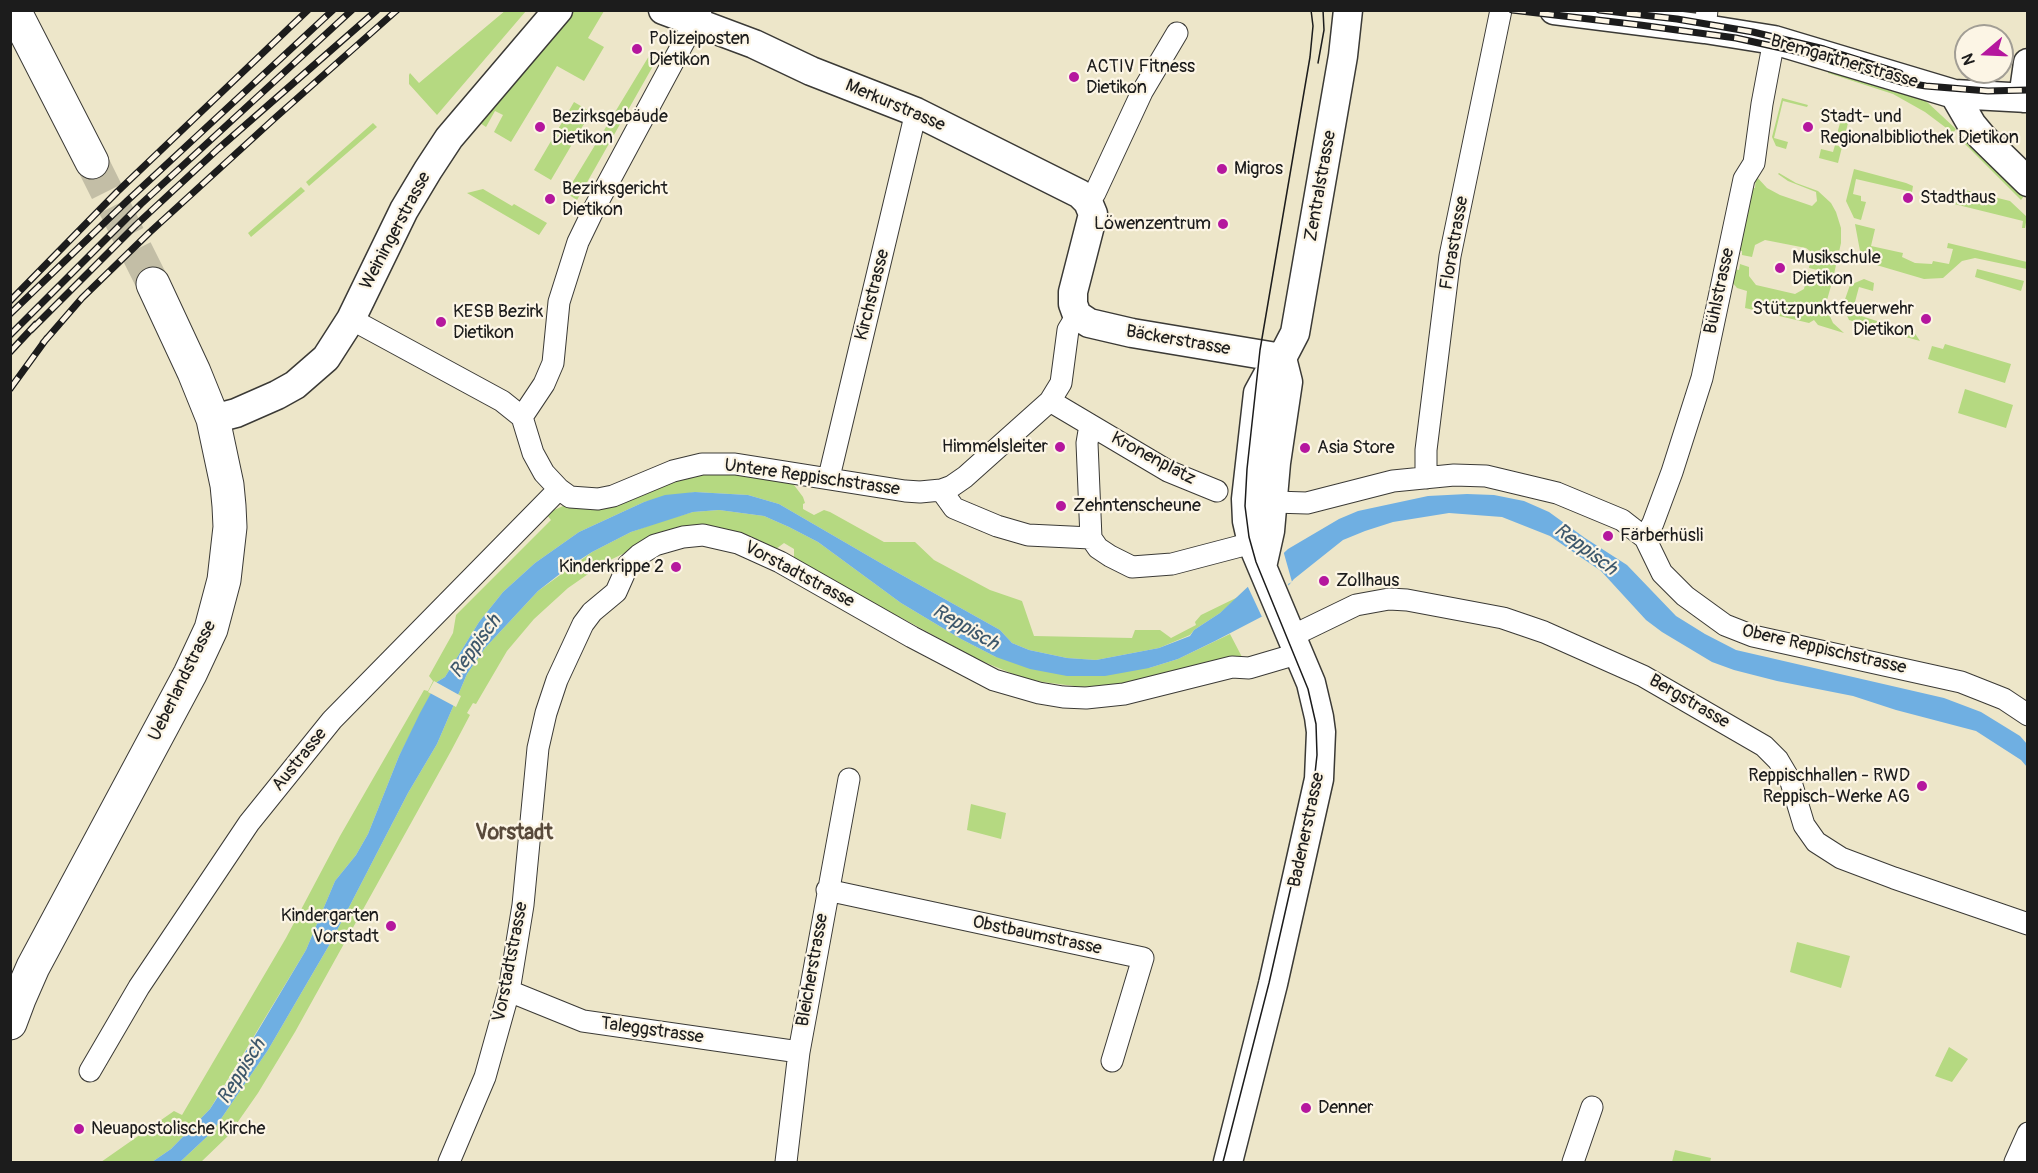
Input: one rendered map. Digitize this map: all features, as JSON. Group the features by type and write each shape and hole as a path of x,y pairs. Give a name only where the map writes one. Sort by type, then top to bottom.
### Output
{"main road":[{"path":"14,10 92,162"},
{"name":"Weiningerstrasse","path":"213,419 265,402 295,385 326,358 351,319 404,210 449,138 558,10"},
{"name":"Merkurstrasse","path":"663,10 698,17 811,71 916,112 1080,194 1088,202"},
{"name":"Zentralstrasse","path":"1282,358 1296,333 1343,56 1348,10"},
{"name":"Bremgartnerstrasse","path":"1554,10 1706,20 1954,94 2025,98"},
{"path":"2025,98 2028,63"},
{"path":"1954,94 1977,131 2028,182"},
{"path":"1077,315 1073,304 1073,292 1092,220 1093,214 1088,202"},
{"name":"Ueberlandstrasse","path":"10,1023 33,967 190,674 211,629 224,580 230,527 227,485 213,419 153,284"},
{"name":"Bäckerstrasse","path":"1077,315 1089,323 1132,333 1282,358"},
{"path":"1251,553 1269,544 1259,501 1276,463 1288,382 1282,358"},
{"name":"Badenerstrasse","path":"1228,1162 1273,984 1319,779 1321,744 1320,717 1311,683 1278,604 1251,553"}],"street":[{"name":"Florastrasse","path":"1426,478 1426,450 1450,256 1501,10"},
{"path":"522,417 544,384 553,363 559,302 578,242 698,17"},
{"path":"1088,202 1095,193 1142,92 1177,33"},
{"name":"Bühlstrasse","path":"1645,538 1672,472 1702,378 1744,179 1754,163 1774,40"},
{"name":"Kirchstrasse","path":"829,477 916,112"},
{"name":"Untere Reppischstrasse","path":"559,489 570,497 598,499 613,496 673,471 702,464 735,464 829,477 905,491 941,490 965,477 1050,401 1061,383 1068,330 1077,315"},
{"path":"351,319 502,400 522,417 533,453 544,473 559,489"},
{"name":"Kronenplatz","path":"1050,401 1168,471 1217,491"},
{"name":"Kronenplatz","path":"1090,425 1087,443 1091,537"},
{"name":"Obere Reppischstrasse","path":"1259,501 1307,504 1380,484 1454,475 1486,476 1557,493 1622,520 1645,538 1662,573 1685,597 1725,625 1753,636 1961,682 2004,699 2028,715"},
{"name":"Austrasse","path":"90,1071 139,987 249,823 332,720 559,489"},
{"path":"941,490 954,508 997,526 1028,535 1091,537 1098,548 1132,567 1251,553"},
{"name":"Vorstadtstrasse","path":"449,1162 485,1077 509,991 523,905 538,748 557,680 583,624 592,612 616,592 628,565 655,545 673,539 703,535 738,543 780,562 912,637 994,680 1039,693 1063,697 1086,698 1124,694 1232,667 1249,668 1296,644"},
{"name":"Bergstrasse","path":"1296,644 1356,605 1389,598 1503,618 1545,632 1643,676 1764,746 1778,760 1791,782 1804,825 1816,842 1841,858 2028,924"},
{"name":"Bleicherstrasse","path":"786,1162 799,1052 849,779"},
{"name":"Obstbaumstrasse","path":"827,891 1143,958 1112,1061"},
{"name":"Taleggstrasse","path":"509,991 583,1021 799,1052"},
{"path":"1573,1162 1592,1107"},
{"path":"2015,1162 2028,1134"}],"green space":[{"path":"506,10 526,11 437,115 409,84 410,73 419,83"},
{"path":"571,11 604,11 588,38 604,47 584,81 557,66 511,142 494,132 503,115 495,111 486,127 480,123"},
{"path":"649,56 657,59 577,200 566,193"},
{"path":"1829,67 1914,94 1927,102 1956,129 1953,133 1925,112 1893,94 1828,73"},
{"path":"1782,98 1808,105 1807,107 1783,101 1774,138 1788,142 1786,149 1776,146 1772,137"},
{"path":"574,102 591,112 551,180 534,170"},
{"path":"1821,108 1850,115 1843,143 1835,141 1842,116 1820,110"},
{"path":"373,123 377,127 309,186 306,182"},
{"path":"1964,137 2024,196 2021,200 1961,140"},
{"path":"1835,145 1842,147 1838,163 1819,158 1821,149 1833,152"},
{"path":"1854,169 1906,183 1913,186 1912,192 1856,179 1853,194 1861,196 1861,201 1866,202 1861,220 1854,218 1846,201"},
{"path":"1779,173 1796,183 1818,191 1831,203 1836,212 1841,228 1841,243 1834,274 1809,268 1811,256 1810,251 1806,248 1765,240 1755,245 1752,257 1742,255 1742,251 1738,250 1752,188 1755,188 1756,176 1767,188 1780,195 1812,206 1817,201 1816,192 1788,181"},
{"path":"301,187 305,191 251,237 248,233"},
{"path":"483,189 547,223 539,235 467,193"},
{"path":"1965,190 2010,201 2027,217 2025,228 2022,228 2023,221 1954,204 1956,197 1962,198"},
{"path":"1855,224 1875,229 1871,246 1903,253 1902,257 1915,263 1932,264 1933,261 1949,264 1953,249 1947,248 1948,243 2027,262 2027,269 1975,258 1962,261 1943,278 1924,279 1866,260 1860,251"},
{"path":"1740,264 1749,267 1749,276 1756,285 1795,294 1804,289 1808,272 1833,279 1827,300 1827,310 1833,323 1844,333 1818,325 1814,320 1809,323 1745,308 1747,291 1737,288 1732,282 1734,269 1739,270"},
{"path":"1977,269 2024,281 2021,291 1975,277"},
{"path":"1864,279 1874,283 1873,291 1859,287 1852,313 1880,322 1878,329 1849,320 1844,309 1843,305 1850,285"},
{"path":"1884,322 1914,332 1920,341 1881,330"},
{"path":"1945,344 2011,364 2005,383 1928,359 1932,346 1943,349"},
{"path":"1965,389 2013,405 2006,428 1958,413"},
{"path":"713,470 791,481 803,497 805,503 803,509 814,515 824,510 830,512 884,542 915,542 934,560 990,590 1022,601 1034,636 1132,638 1135,630 1160,630 1171,638 1196,625 1195,622 1201,615 1240,596 1190,635 1159,648 1096,660 1067,658 1029,650 1012,643 1000,630 779,504 748,495 695,492 644,502 579,532 535,563 503,592 479,622 445,677 437,682 399,756 368,834 356,855 335,881 306,950 210,1109 171,1149 152,1162 101,1162 174,1111 182,1115 286,938 340,836 424,690 428,691 433,681 429,676 453,633 456,615 551,520 547,515 552,511 563,506"},
{"path":"719,510 764,516 818,542 901,603 996,657 1149,668 1178,659 1230,634 1242,657 1121,684 1082,687 1043,682 1023,678 979,660 900,617 898,619 877,605 875,607 864,601 865,598 857,593 855,596 794,558 794,549 784,543 776,549 737,533 641,545 604,563 568,588 534,619 507,651 476,704 473,703 467,713 470,715 451,751 295,1032 258,1093 228,1136 201,1162 180,1162 212,1132 268,1050 331,942 408,793 437,744 467,674 485,648 538,591 592,552 631,532 665,520 693,512"},
{"path":"971,804 1006,813 1001,839 967,830"},
{"path":"1797,942 1850,956 1841,988 1790,972"},
{"path":"1949,1047 1968,1059 1952,1082 1935,1076"},
{"path":"1675,1150 1711,1158 1710,1162 1672,1162"}],"water":[{"name":"Reppisch","path":"695,492 748,495 779,504 1000,630 1012,643 1029,650 1067,658 1096,660 1159,648 1190,636 1194,630 1220,613 1288,549 1339,519 1358,511 1428,496 1494,495 1524,501 1549,512 1627,565 1676,616 1705,634 1736,650 1944,698 1981,712 2020,736 2027,744 2027,767 2021,760 1976,731 1853,696 1777,681 1712,662 1646,620 1601,571 1550,536 1502,517 1449,513 1393,522 1365,531 1343,540 1294,579 1263,616 1215,641 1178,659 1149,668 1105,676 1067,676 1030,669 996,657 961,639 901,603 818,542 764,516 719,510 693,512 631,532 570,566 538,591 485,648 467,674 437,744 408,793 331,942 268,1050 212,1132 180,1162 152,1162 171,1149 210,1109 228,1081 306,950 335,881 356,855 368,834 399,756 437,682 445,677 479,622 503,592 535,563 579,532 644,502 665,495"}],"pier":[{"path":"1283,550 1292,582 1288,584 1290,589 1275,607 1262,617 1247,585"},
{"path":"434,681 461,696 456,707 428,692"}],"tunnel":[{"path":"92,162 153,284"}],"tram line":[{"path":"1223,1162 1269,983 1313,792 1317,755 1316,724 1308,689 1256,562 1249,537 1245,506 1260,350 1310,57 1313,26 1311,10"},
{"path":"1318,63 1324,30 1323,10"}],"railway":[{"path":"10,301 117,192 308,10"},
{"path":"10,314 127,201 333,10"},
{"path":"10,335 141,204 352,10"},
{"path":"31,330 136,225 218,149 377,10"},
{"path":"43,343 82,298 150,232 397,10"},
{"path":"1512,10 1736,38 1804,53 1901,82 1926,86 1988,91 2028,90"},
{"path":"1599,10 1677,19 1753,32 1824,49 1900,73"},
{"path":"10,352 36,324"},
{"path":"10,389 47,338"}],"place":[{"name":"Polizeiposten Dietikon","path":"637,49"},
{"name":"ACTIV Fitness Dietikon","path":"1074,77"},
{"name":"Bezirksgebäude Dietikon","path":"540,127"},
{"name":"Stadt- und Regionalbibliothek Dietikon","path":"1808,127"},
{"name":"Migros","path":"1222,169"},
{"name":"Stadthaus","path":"1908,198"},
{"name":"Bezirksgericht Dietikon","path":"550,199"},
{"name":"Löwenzentrum","path":"1223,224"},
{"name":"Musikschule Dietikon","path":"1780,268"},
{"name":"Stützpunktfeuerwehr Dietikon","path":"1926,319"},
{"name":"KESB Bezirk Dietikon","path":"441,322"},
{"name":"Himmelsleiter","path":"1060,447"},
{"name":"Asia Store","path":"1305,448"},
{"name":"Zehntenscheune","path":"1061,506"},
{"name":"Färberhüsli","path":"1608,536"},
{"name":"Kinderkrippe 2","path":"676,567"},
{"name":"Zollhaus","path":"1324,581"},
{"name":"Reppischhallen - RWD Reppisch-Werke AG","path":"1922,786"},
{"name":"Kindergarten Vorstadt","path":"391,926"},
{"name":"Denner","path":"1306,1108"},
{"name":"Neuapostolische Kirche","path":"79,1129"}],"district":[{"name":"Vorstadt","path":"514,834"}]}
